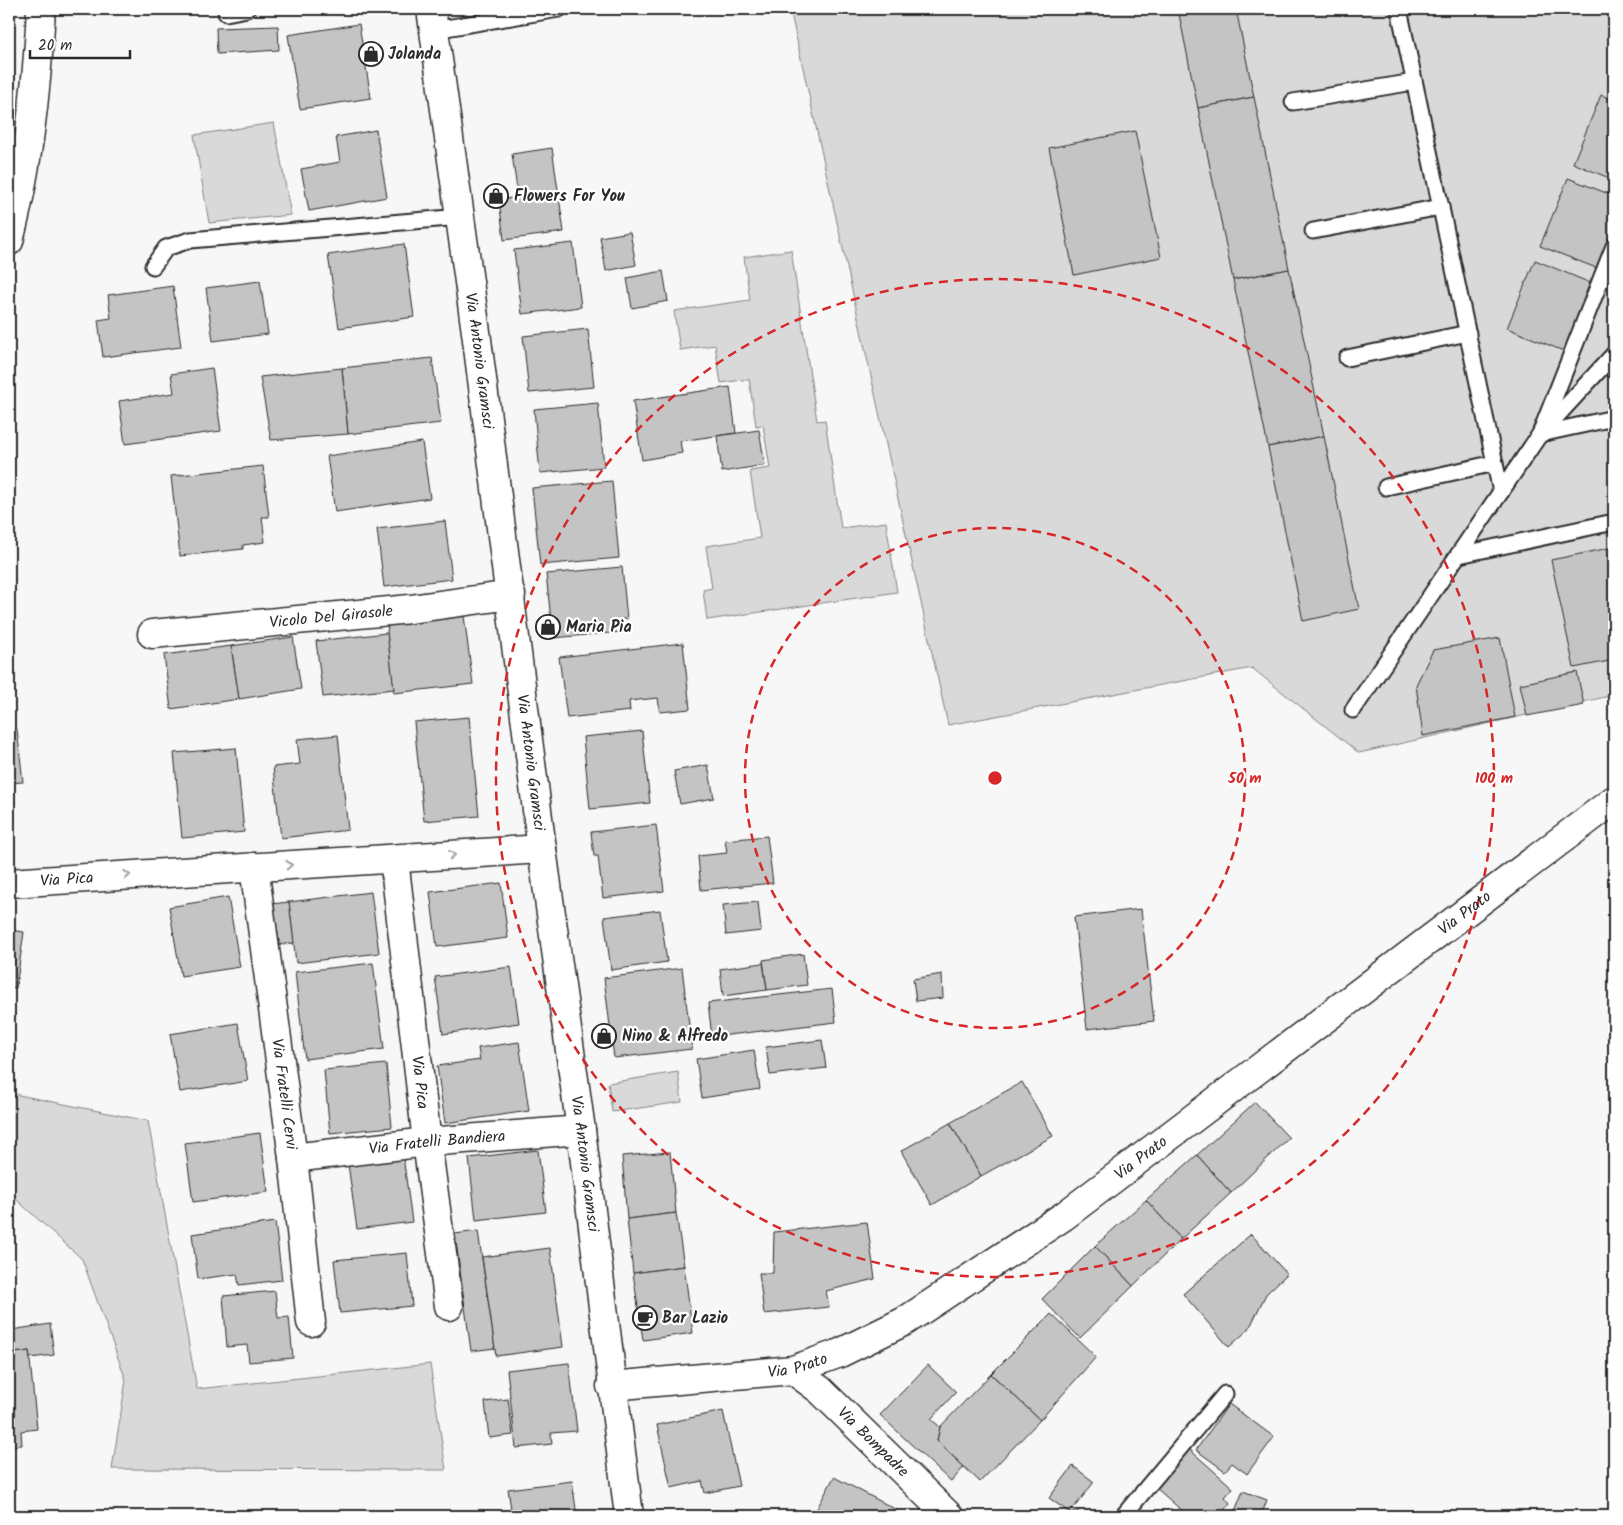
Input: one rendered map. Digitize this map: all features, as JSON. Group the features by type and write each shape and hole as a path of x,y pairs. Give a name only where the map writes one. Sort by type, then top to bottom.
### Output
{"street":[{"path":"9,241 19,202 37,77 41,9"},
{"name":"Via Antonio Gramsci","path":"432,20 461,217 511,595 542,849 581,1130 611,1386 629,1516"},
{"name":"Vicolo Del Girasole","path":"152,634 410,609 511,595"},
{"name":"Via Prato","path":"611,1386 794,1370 840,1353 905,1320 1064,1216 1614,800"},
{"name":"Via Pica","path":"9,883 542,849"},
{"name":"Via Pica","path":"394,859 427,1142 449,1306"},
{"name":"Via Fratelli Cervi","path":"254,867 293,1158 312,1322"},
{"name":"Via Fratelli Bandiera","path":"293,1158 427,1142 581,1130"},
{"name":"Via Bompadre","path":"794,1370 820,1390 949,1516"}],"lane":[{"path":"226,13 247,9"},
{"path":"432,20 559,9"},
{"path":"1399,9 1501,492"},
{"path":"1293,102 1414,82"},
{"path":"1313,231 1441,207"},
{"path":"153,266 166,248 190,240 461,217"},
{"path":"1540,434 1614,246"},
{"path":"1347,358 1468,333"},
{"path":"1353,710 1540,434 1614,354"},
{"path":"1540,434 1614,418"},
{"path":"1386,486 1495,463"},
{"path":"1459,555 1614,522"},
{"path":"1123,1516 1225,1394"}],"shaded area":[{"path":"790,9 1614,9 1614,695 1359,753 1252,668 948,725"},
{"path":"274,123 291,215 209,223 194,135"},
{"path":"791,250 817,421 825,420 841,528 886,522 897,592 707,620 703,590 712,588 706,546 760,538 750,471 770,468 763,425 756,426 749,379 721,383 715,345 680,350 674,311 750,300 744,257"},
{"path":"678,1072 682,1102 612,1112 608,1083"},
{"path":"9,1093 148,1121 197,1389 430,1364 446,1470 112,1469 126,1380 82,1259 9,1193"}],"building":[{"path":"1178,9 1236,9 1254,97 1198,108"},
{"path":"359,24 371,98 300,109 288,35"},
{"path":"278,26 279,50 217,54 216,28"},
{"path":"1601,95 1614,100 1614,180 1573,163"},
{"path":"1254,97 1289,269 1233,280 1198,108"},
{"path":"376,130 387,197 309,211 301,169 340,162 336,137"},
{"path":"1135,131 1161,257 1074,275 1049,148"},
{"path":"552,148 564,232 504,240 499,200 518,197 512,154"},
{"path":"1568,178 1614,196 1614,232 1599,269 1540,246"},
{"path":"630,232 636,265 606,271 600,237"},
{"path":"573,243 581,307 522,314 514,250"},
{"path":"404,244 414,317 339,328 328,255"},
{"path":"1535,260 1593,284 1566,352 1507,328"},
{"path":"1289,269 1324,436 1268,447 1233,280"},
{"path":"663,271 668,301 632,308 627,278"},
{"path":"260,281 268,334 213,341 206,288"},
{"path":"173,286 181,347 103,357 98,320 111,318 108,295"},
{"path":"588,329 594,387 529,393 523,336"},
{"path":"432,358 441,423 348,434 342,368"},
{"path":"212,368 221,431 125,444 119,401 174,393 171,374"},
{"path":"342,368 348,434 271,440 260,377"},
{"path":"1614,368 1614,383 1607,376"},
{"path":"730,387 736,433 680,441 682,453 642,460 633,401"},
{"path":"598,403 604,467 540,473 534,409"},
{"path":"759,430 765,465 722,472 717,436"},
{"path":"1324,436 1359,609 1303,621 1268,447"},
{"path":"422,442 430,498 335,512 327,456"},
{"path":"263,466 269,517 262,517 265,542 243,545 243,549 180,556 171,476"},
{"path":"612,481 619,558 540,565 532,488"},
{"path":"445,521 452,579 384,587 377,529"},
{"path":"1614,547 1614,660 1574,668 1551,560"},
{"path":"622,567 627,619 620,619 621,632 553,638 546,574"},
{"path":"464,616 473,684 394,693 387,633 388,625"},
{"path":"387,633 394,689 323,697 316,641"},
{"path":"293,637 301,689 239,699 231,646"},
{"path":"1500,638 1515,717 1423,736 1416,685 1433,650"},
{"path":"683,643 690,709 660,712 658,698 629,701 630,711 567,718 559,657"},
{"path":"231,646 239,699 171,709 164,655"},
{"path":"1577,672 1584,705 1527,716 1520,684"},
{"path":"469,717 479,816 424,821 414,722"},
{"path":"17,729 23,782 9,783 9,730"},
{"path":"642,731 650,803 590,809 583,737"},
{"path":"338,735 348,830 281,838 273,767 300,764 297,739"},
{"path":"236,748 244,832 182,838 174,753"},
{"path":"708,765 714,798 680,804 674,771"},
{"path":"656,825 664,891 603,898 598,856 594,856 591,832"},
{"path":"767,836 773,883 701,890 698,856 727,853 725,840"},
{"path":"501,883 508,938 437,947 430,892"},
{"path":"371,892 379,953 296,963 289,902"},
{"path":"228,897 240,967 181,976 169,907"},
{"path":"289,902 294,943 276,945 272,904"},
{"path":"758,902 761,931 726,935 723,905"},
{"path":"1141,909 1154,1021 1087,1029 1074,917"},
{"path":"660,910 667,962 611,970 604,917"},
{"path":"9,930 24,932 16,988 9,987"},
{"path":"803,954 807,985 767,990 763,960"},
{"path":"373,963 384,1049 305,1059 295,972"},
{"path":"763,963 767,990 723,996 720,969"},
{"path":"511,967 519,1023 443,1034 435,977"},
{"path":"682,968 692,1049 614,1058 604,978"},
{"path":"942,974 943,998 916,1001 913,979"},
{"path":"832,989 836,1022 712,1037 708,1003"},
{"path":"238,1023 248,1081 180,1092 170,1034"},
{"path":"822,1040 826,1068 770,1075 766,1047"},
{"path":"519,1042 529,1111 445,1123 437,1066 480,1060 478,1048"},
{"path":"754,1050 760,1089 702,1098 696,1059"},
{"path":"386,1064 392,1127 330,1133 324,1070"},
{"path":"1022,1082 1053,1136 981,1176 950,1123"},
{"path":"1255,1102 1289,1138 1231,1193 1197,1155"},
{"path":"950,1123 981,1176 932,1205 901,1151"},
{"path":"260,1133 268,1192 193,1202 185,1143"},
{"path":"538,1150 546,1212 476,1220 469,1158"},
{"path":"670,1152 676,1213 627,1219 622,1156"},
{"path":"1197,1155 1231,1193 1181,1239 1146,1200"},
{"path":"403,1156 412,1222 357,1229 348,1164"},
{"path":"1146,1200 1181,1239 1133,1286 1095,1246"},
{"path":"676,1213 684,1266 633,1273 627,1219"},
{"path":"275,1222 282,1280 239,1285 237,1274 198,1279 192,1234"},
{"path":"867,1222 875,1279 826,1291 829,1307 764,1314 759,1273 773,1273 774,1232"},
{"path":"478,1231 495,1348 471,1351 455,1234"},
{"path":"1251,1234 1287,1274 1266,1294 1249,1329 1229,1347 1183,1294"},
{"path":"1095,1246 1133,1286 1080,1338 1042,1299"},
{"path":"550,1248 563,1347 496,1356 482,1257"},
{"path":"407,1253 412,1306 340,1313 334,1260"},
{"path":"684,1266 693,1333 643,1340 633,1273"},
{"path":"275,1291 278,1318 289,1317 293,1358 249,1362 247,1345 227,1347 223,1296"},
{"path":"1051,1314 1096,1357 1040,1420 991,1374"},
{"path":"50,1324 54,1355 30,1358 29,1351 14,1353 11,1330"},
{"path":"29,1351 37,1429 21,1431 22,1445 9,1446 9,1354"},
{"path":"569,1363 577,1431 551,1433 552,1444 516,1448 507,1370"},
{"path":"928,1365 956,1392 931,1419 940,1427 937,1441 964,1467 951,1482 880,1415"},
{"path":"991,1374 1040,1420 980,1482 937,1441 940,1427"},
{"path":"508,1399 513,1435 489,1438 485,1402"},
{"path":"1229,1404 1274,1437 1247,1474 1232,1463 1225,1471 1196,1450"},
{"path":"723,1411 739,1486 705,1493 702,1481 671,1488 657,1425"},
{"path":"1189,1449 1233,1488 1225,1497 1230,1503 1219,1516 1188,1516 1155,1487"},
{"path":"1073,1466 1094,1482 1070,1513 1049,1498"},
{"path":"834,1477 897,1510 894,1516 813,1516"},
{"path":"572,1481 577,1516 512,1516 508,1489"},
{"path":"1243,1491 1267,1500 1261,1516 1233,1516"},
{"path":"1143,1509 1151,1516 1137,1516"},
{"path":"1076,1510 1083,1516 1071,1516"}],"place":[{"name":"Jolanda","path":"371,54"},
{"name":"Flowers For You","path":"496,196"},
{"name":"Maria Pia","path":"548,627"},
{"name":"Nino & Alfredo","path":"604,1036"},
{"name":"Bar Lazio","path":"645,1318"}]}
